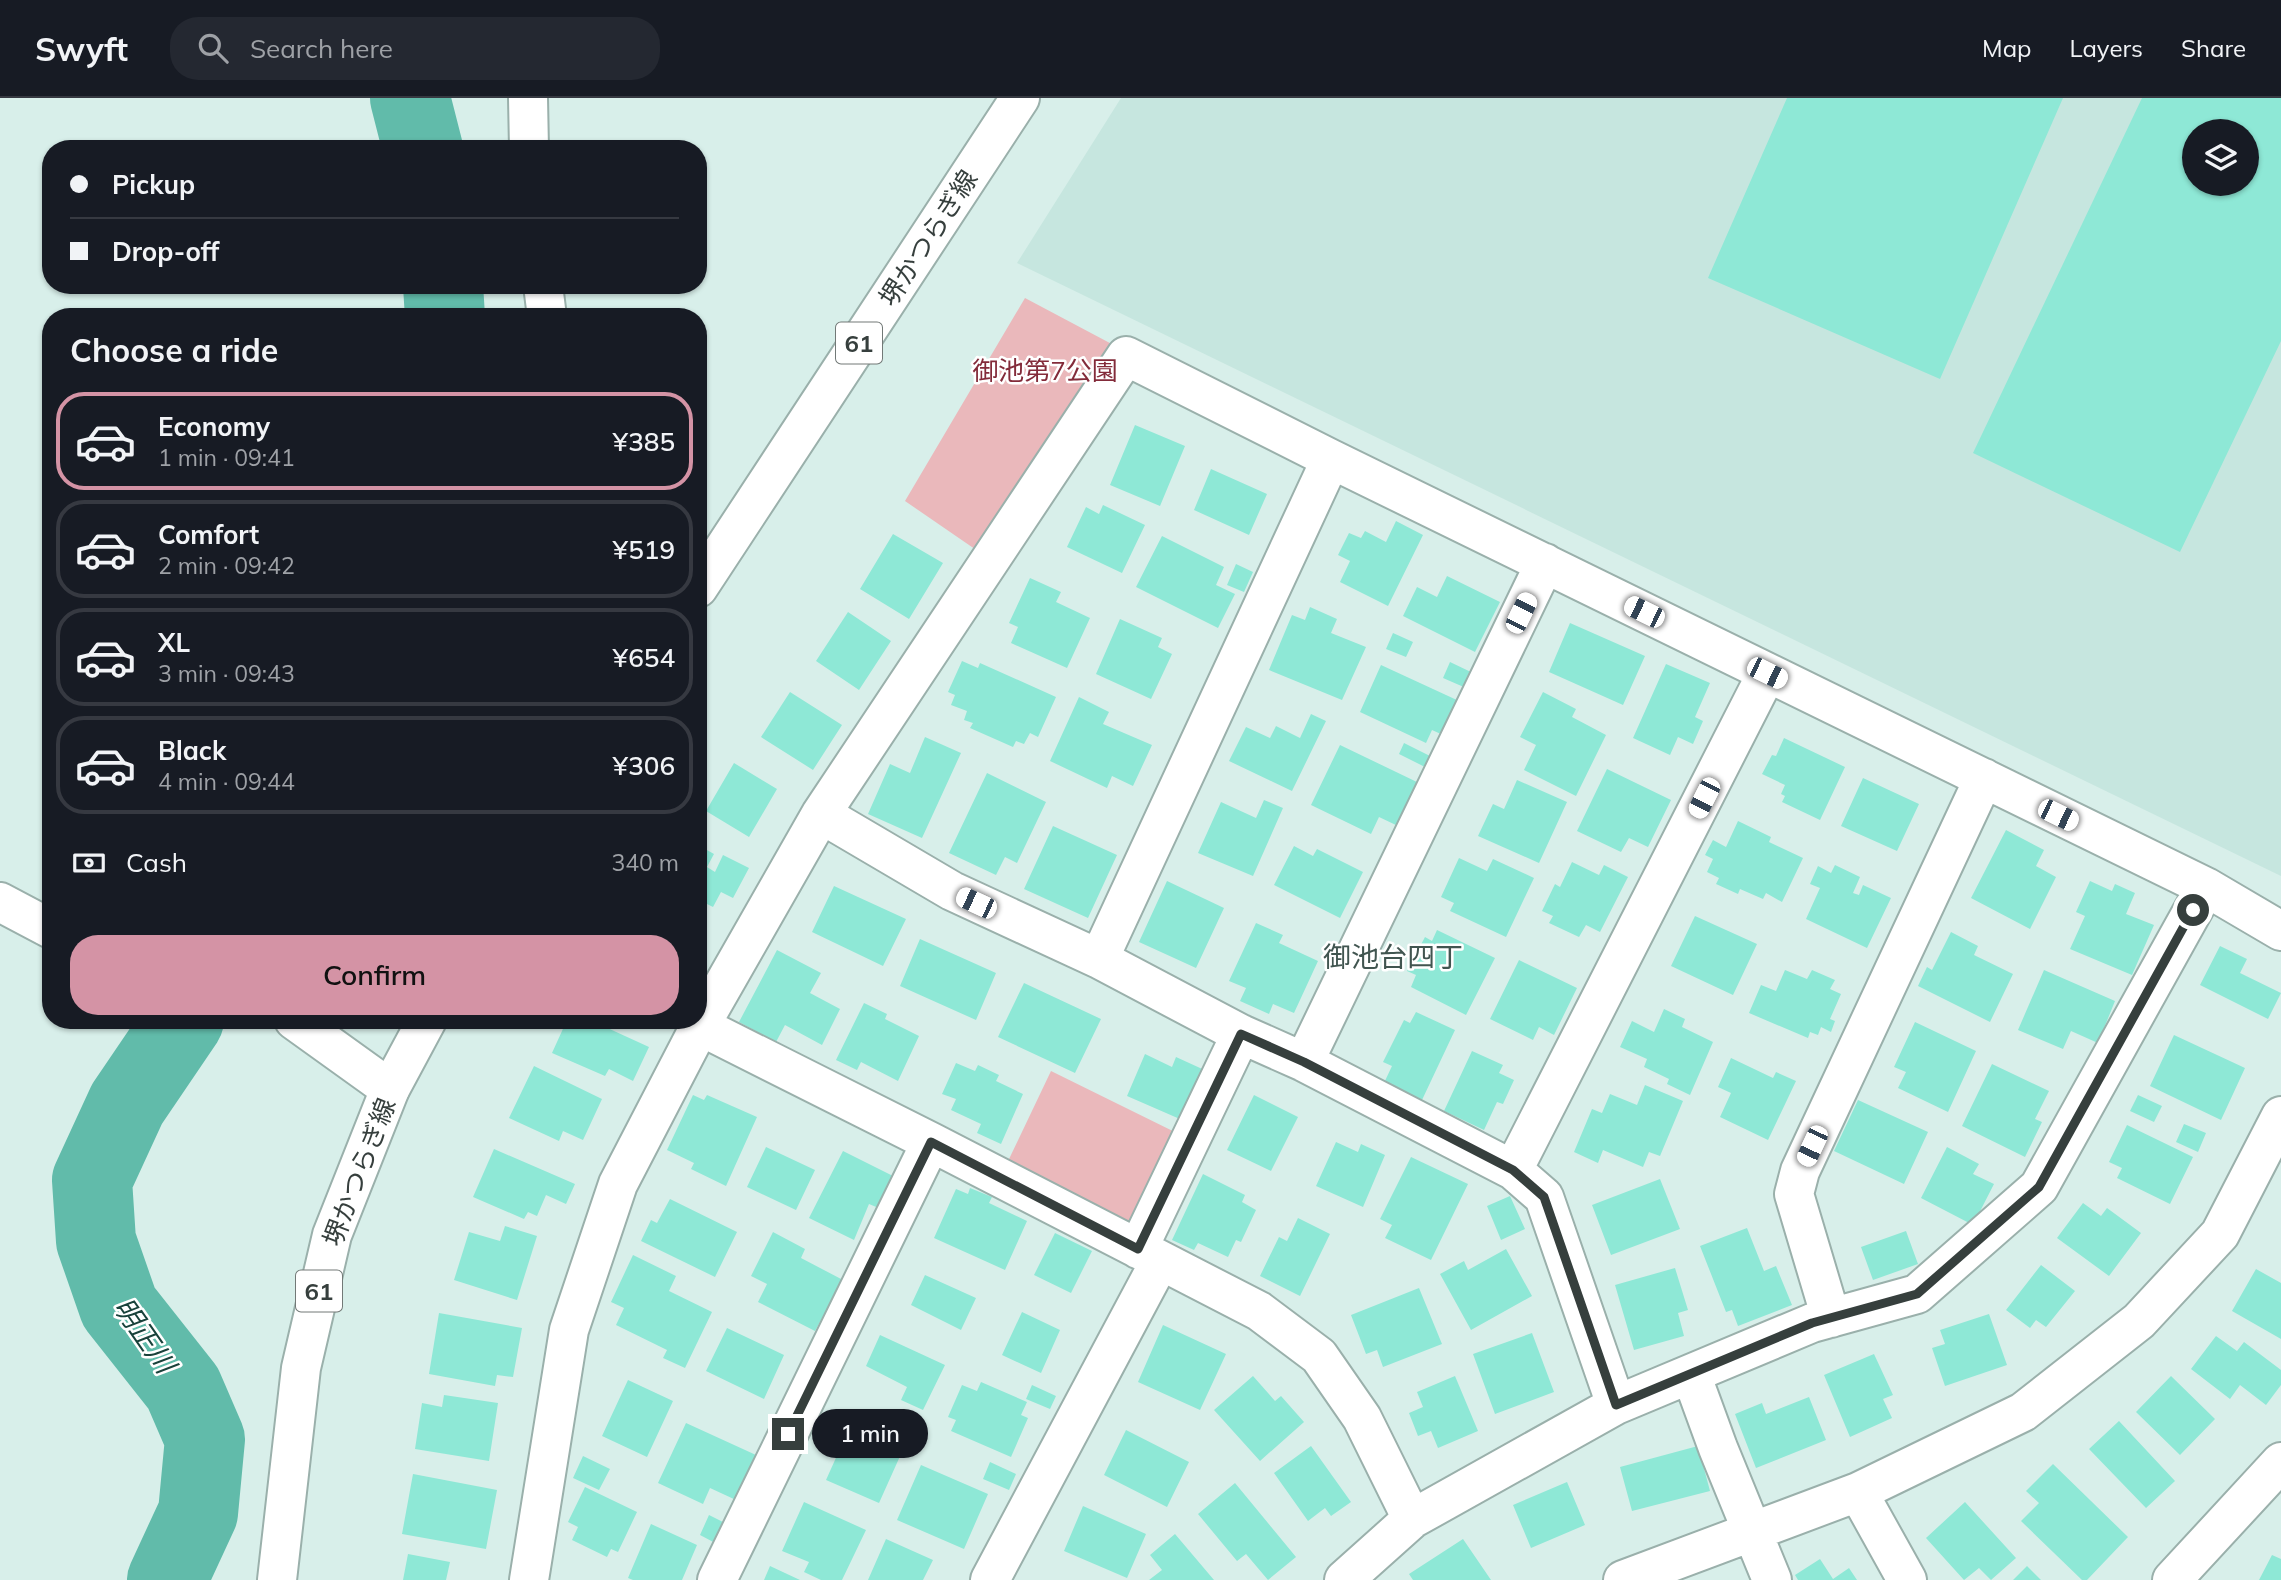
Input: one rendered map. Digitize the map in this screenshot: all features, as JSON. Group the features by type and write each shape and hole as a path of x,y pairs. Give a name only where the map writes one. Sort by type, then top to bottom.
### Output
{"street":[{"path":"528,98 529,140"},
{"name":"堺かつらぎ線","path":"711,549 1020,98"},
{"path":"707,1014 821,814 1126,356 2206,887 2281,931"},
{"path":"1099,959 1331,459"},
{"path":"1304,1062 1545,563"},
{"path":"1513,1170 1767,673"},
{"path":"1831,1318 1794,1194 1800,1171 1984,779"},
{"path":"821,814 952,891 1099,959 1241,1034 1304,1062 1513,1170 1544,1197 1616,1405"},
{"path":"1344,1580 1412,1519 1616,1405 1812,1323 1917,1294 2039,1187 2206,887"},
{"path":"0,902 42,924"},
{"path":"306,1029 390,1089"},
{"name":"堺かつらぎ線","path":"277,1580 301,1368 332,1235 390,1089 421,1029"},
{"path":"539,1576 569,1330 618,1184 698,1029"},
{"path":"706,1029 1259,1311 1319,1356 1362,1418 1412,1519"},
{"path":"990,1580 1149,1255 1241,1034"},
{"path":"1623,1580 1858,1492 2023,1412 2139,1321 2220,1234 2281,1116"},
{"path":"717,1580 931,1142"},
{"path":"1692,1374 1751,1532 1773,1580"},
{"path":"2172,1580 2281,1462"},
{"path":"1858,1492 1907,1580"}],"shaded area":[{"path":"1121,98 2281,98 2281,876 1017,263"}],"green space":[{"name":"御池第7公園","path":"1025,298 1123,350 985,556 905,501"},
{"path":"1051,1071 1191,1140 1138,1249 1000,1178"}],"building":[{"path":"1787,98 2063,98 1940,379 1708,278"},
{"path":"2142,98 2281,98 2281,341 2180,552 1973,453"},
{"path":"1135,425 1185,446 1160,506 1110,485"},
{"path":"1211,469 1267,494 1249,535 1194,510"},
{"path":"1103,505 1145,525 1122,573 1067,547 1086,507 1099,514"},
{"path":"1396,521 1423,535 1388,606 1340,582 1350,561 1338,555 1349,533 1361,538 1365,531 1386,542"},
{"path":"893,534 943,563 909,619 860,589"},
{"path":"1162,536 1224,567 1216,585 1235,594 1218,628 1136,587"},
{"path":"1236,564 1253,572 1244,592 1227,585"},
{"path":"1447,576 1500,602 1475,652 1403,616 1417,587 1437,597"},
{"path":"1030,578 1061,592 1056,602 1090,618 1067,668 1011,643 1018,627 1009,623"},
{"path":"1310,607 1337,619 1331,633 1366,647 1342,700 1269,670 1292,615 1305,620"},
{"path":"848,612 891,641 859,690 816,661"},
{"path":"1120,619 1162,638 1158,647 1172,654 1151,699 1096,674"},
{"path":"1570,623 1645,656 1623,705 1549,672"},
{"path":"1393,633 1413,642 1406,657 1386,649"},
{"path":"962,661 978,668 980,663 1056,697 1038,737 1030,733 1024,744 1016,741 1013,747 970,728 973,723 964,720 967,711 951,705 955,695 948,692"},
{"path":"1450,662 1473,673 1466,688 1443,678"},
{"path":"1666,664 1710,683 1695,717 1703,721 1693,744 1678,737 1670,755 1633,738"},
{"path":"1381,665 1459,701 1443,735 1432,730 1426,743 1360,712"},
{"path":"790,692 842,725 813,770 761,737"},
{"path":"1543,692 1576,709 1572,717 1606,735 1576,796 1524,770 1536,745 1520,737"},
{"path":"1079,697 1109,712 1103,724 1152,745 1133,786 1112,776 1107,788 1050,761"},
{"path":"1311,714 1326,721 1292,791 1229,761 1246,727 1270,738 1276,726 1300,738"},
{"path":"925,737 961,753 922,838 868,814 890,764 910,773"},
{"path":"1784,738 1845,767 1820,820 1782,802 1785,796 1781,794 1785,785 1762,774 1772,755 1776,756"},
{"path":"1404,743 1434,758 1429,769 1399,754"},
{"path":"1340,745 1419,783 1398,826 1379,817 1371,834 1311,805"},
{"path":"734,763 777,789 749,837 707,809"},
{"path":"1607,769 1671,800 1648,847 1629,838 1621,852 1577,831"},
{"path":"987,773 1046,802 1017,863 1005,857 996,875 949,853"},
{"path":"1863,778 1919,804 1897,851 1841,826"},
{"path":"1517,780 1567,802 1539,863 1478,836 1493,804 1504,809"},
{"path":"1264,800 1283,808 1253,876 1198,853 1221,802 1256,818"},
{"path":"1738,821 1771,837 1769,842 1803,858 1782,902 1766,893 1763,899 1740,889 1738,894 1716,884 1719,878 1707,872 1713,859 1705,855 1713,840 1726,847"},
{"path":"1053,826 1117,855 1088,918 1024,889"},
{"path":"2006,830 2044,850 2036,866 2056,877 2030,929 1971,898"},
{"path":"1294,846 1313,856 1317,849 1363,872 1340,918 1274,885"},
{"path":"707,850 714,854 707,867"},
{"path":"723,855 749,868 733,898 721,892 713,907 707,904 707,867 715,872"},
{"path":"1459,858 1487,871 1493,859 1534,878 1506,937 1450,911 1454,903 1441,897"},
{"path":"1572,862 1599,875 1604,865 1628,877 1600,932 1586,925 1579,937 1549,923 1553,916 1542,911 1555,884 1560,887"},
{"path":"1835,865 1860,877 1853,893 1859,895 1863,885 1891,898 1867,948 1806,919 1820,888 1810,884 1818,866 1831,873"},
{"path":"1167,881 1224,908 1196,968 1139,942"},
{"path":"2090,881 2112,891 2115,884 2135,893 2126,914 2154,925 2132,975 2070,949 2085,916 2076,912"},
{"path":"834,886 906,919 883,966 812,932"},
{"path":"1695,916 1757,944 1733,995 1671,966"},
{"path":"1256,923 1283,935 1279,943 1318,961 1294,1013 1273,1004 1269,1014 1240,1001 1246,988 1229,981"},
{"path":"1437,930 1495,958 1466,1015 1411,987 1416,975 1407,971 1425,937 1432,941"},
{"path":"1951,932 1978,946 1974,955 2013,974 1990,1022 1918,986 1927,967 1932,970"},
{"path":"920,939 996,973 976,1020 900,986"},
{"path":"2220,946 2247,959 2240,973 2281,993 2268,1019 2200,985"},
{"path":"777,950 821,973 810,993 840,1009 822,1045 785,1025 776,1042 739,1022"},
{"path":"1519,960 1577,988 1554,1035 1539,1027 1533,1040 1490,1019"},
{"path":"1785,970 1807,979 1812,970 1835,980 1830,989 1841,994 1830,1019 1835,1021 1831,1032 1821,1027 1818,1035 1810,1032 1808,1038 1749,1013 1761,985 1776,991"},
{"path":"2044,970 2115,1001 2098,1043 2071,1031 2063,1049 2018,1030"},
{"path":"1024,983 1101,1019 1075,1073 998,1037"},
{"path":"864,1003 887,1014 885,1019 919,1036 898,1081 861,1062 857,1070 836,1060"},
{"path":"1664,1009 1685,1019 1682,1027 1713,1042 1690,1095 1667,1084 1669,1079 1644,1067 1647,1059 1620,1047 1632,1021 1654,1032"},
{"path":"1416,1012 1455,1030 1422,1100 1384,1083 1392,1066 1383,1062 1404,1020 1410,1023"},
{"path":"1915,1022 1976,1051 1948,1112 1898,1088 1906,1072 1894,1067"},
{"path":"563,1029 610,1029 649,1047 633,1081 609,1069 605,1076 552,1053"},
{"path":"2174,1035 2245,1068 2221,1120 2150,1086"},
{"path":"1472,1051 1503,1065 1499,1073 1514,1080 1503,1104 1497,1102 1484,1130 1444,1111"},
{"path":"1145,1054 1172,1067 1176,1057 1211,1073 1189,1123 1127,1096"},
{"path":"1731,1058 1773,1078 1776,1072 1796,1081 1768,1140 1720,1117 1731,1093 1718,1087"},
{"path":"956,1063 975,1071 978,1065 999,1075 996,1081 1023,1094 1001,1144 977,1133 981,1124 951,1110 956,1099 942,1094"},
{"path":"1992,1064 2049,1091 2035,1119 2042,1122 2025,1157 1962,1126"},
{"path":"534,1066 602,1099 583,1140 563,1131 559,1141 509,1118"},
{"path":"1645,1085 1683,1101 1660,1156 1649,1152 1643,1167 1603,1150 1598,1163 1574,1152 1592,1109 1602,1113 1610,1094 1637,1105"},
{"path":"693,1095 704,1100 707,1095 757,1117 726,1186 691,1169 694,1163 667,1150"},
{"path":"1254,1095 1298,1117 1271,1171 1227,1150"},
{"path":"2138,1095 2162,1106 2154,1122 2130,1111"},
{"path":"1858,1100 1928,1132 1904,1184 1834,1151"},
{"path":"2184,1124 2206,1133 2198,1152 2176,1142"},
{"path":"2127,1125 2193,1157 2170,1204 2117,1178 2122,1168 2109,1162"},
{"path":"1336,1142 1358,1152 1361,1144 1385,1155 1363,1207 1316,1186"},
{"path":"766,1147 815,1170 796,1210 747,1187"},
{"path":"1947,1147 1979,1164 1973,1174 1994,1184 1973,1225 1921,1198"},
{"path":"494,1149 575,1184 566,1204 546,1195 537,1216 528,1212 524,1219 473,1197"},
{"path":"843,1151 897,1178 881,1209 869,1204 854,1240 809,1218"},
{"path":"1411,1157 1468,1184 1431,1260 1385,1238 1392,1225 1380,1219"},
{"path":"1203,1174 1245,1195 1242,1202 1256,1210 1241,1242 1236,1240 1228,1257 1198,1243 1194,1250 1172,1240"},
{"path":"1660,1179 1680,1229 1611,1255 1592,1205"},
{"path":"970,1188 992,1197 989,1203 1027,1221 1005,1270 934,1238 956,1189 968,1194"},
{"path":"1510,1196 1525,1229 1501,1240 1487,1206"},
{"path":"670,1199 737,1232 715,1277 641,1241 651,1220 657,1223"},
{"path":"2083,1203 2101,1216 2107,1208 2141,1233 2109,1276 2057,1238"},
{"path":"1298,1218 1330,1234 1300,1296 1260,1276 1279,1237 1287,1241"},
{"path":"505,1226 537,1236 517,1300 454,1280 469,1232 500,1241"},
{"path":"1747,1228 1764,1271 1776,1266 1792,1305 1738,1326 1732,1310 1726,1312 1700,1246"},
{"path":"1906,1231 1918,1264 1873,1280 1861,1247"},
{"path":"773,1232 805,1249 801,1258 843,1280 815,1331 758,1302 767,1284 751,1276"},
{"path":"1055,1233 1092,1251 1071,1293 1034,1275"},
{"path":"1506,1249 1532,1296 1471,1330 1440,1274 1464,1261 1468,1270"},
{"path":"633,1255 676,1276 669,1291 712,1312 685,1368 663,1358 667,1350 616,1325 624,1308 611,1302"},
{"path":"2041,1265 2075,1291 2046,1327 2036,1320 2030,1328 2006,1310"},
{"path":"1675,1268 1688,1310 1678,1313 1684,1336 1634,1350 1615,1285"},
{"path":"2256,1269 2281,1283 2281,1339 2232,1311"},
{"path":"925,1275 976,1298 961,1330 911,1305"},
{"path":"1419,1288 1442,1344 1383,1367 1377,1350 1366,1354 1351,1315"},
{"path":"1022,1312 1060,1330 1041,1373 1002,1355"},
{"path":"439,1313 522,1328 513,1377 497,1375 495,1386 429,1374"},
{"path":"1989,1314 2007,1365 1945,1386 1932,1348 1945,1344 1940,1330"},
{"path":"1163,1325 1226,1354 1200,1410 1138,1382"},
{"path":"727,1328 784,1355 764,1399 706,1371"},
{"path":"1532,1333 1554,1392 1495,1414 1473,1354"},
{"path":"880,1335 945,1365 923,1410 901,1400 907,1387 866,1366"},
{"path":"2216,1336 2237,1351 2244,1342 2281,1370 2281,1385 2266,1405 2240,1385 2230,1399 2191,1369"},
{"path":"1874,1354 1893,1395 1883,1399 1892,1418 1850,1437 1824,1375"},
{"path":"1253,1376 1275,1401 1281,1396 1304,1422 1260,1461 1214,1410"},
{"path":"1455,1376 1478,1431 1438,1448 1431,1431 1418,1436 1409,1413 1423,1407 1417,1392"},
{"path":"2171,1376 2215,1419 2180,1455 2136,1412"},
{"path":"628,1380 673,1401 647,1457 602,1436"},
{"path":"981,1382 1027,1402 1021,1415 1028,1418 1011,1457 951,1431 956,1420 948,1417 962,1385 977,1391"},
{"path":"1032,1385 1056,1396 1050,1409 1026,1399"},
{"path":"444,1395 498,1403 489,1461 415,1449 422,1403 442,1407"},
{"path":"1809,1397 1826,1440 1756,1468 1735,1414 1762,1403 1766,1414"},
{"path":"2119,1421 2175,1481 2146,1508 2089,1449"},
{"path":"686,1423 756,1455 736,1500 710,1488 703,1504 658,1483"},
{"path":"1126,1430 1189,1462 1167,1507 1104,1475"},
{"path":"848,1431 901,1454 879,1503 826,1480"},
{"path":"1311,1446 1351,1502 1331,1516 1325,1508 1308,1521 1274,1473"},
{"path":"1698,1446 1710,1491 1632,1511 1620,1467"},
{"path":"583,1456 610,1469 599,1490 573,1478"},
{"path":"990,1462 1016,1474 1009,1490 983,1479"},
{"path":"2053,1464 2128,1537 2087,1580 2082,1580 2021,1521 2039,1503 2026,1491"},
{"path":"921,1465 988,1494 964,1549 897,1520"},
{"path":"413,1474 497,1490 486,1549 402,1534"},
{"path":"1567,1482 1585,1525 1531,1548 1513,1505"},
{"path":"1235,1483 1296,1557 1268,1580 1246,1554 1237,1561 1198,1514"},
{"path":"585,1487 637,1512 618,1552 611,1549 607,1557 572,1540 578,1527 568,1522"},
{"path":"804,1502 866,1530 842,1580 821,1580 804,1572 809,1562 782,1551"},
{"path":"1965,1502 2016,1558 1991,1580 1979,1568 1964,1580 1926,1538"},
{"path":"1083,1506 1146,1534 1127,1578 1064,1551"},
{"path":"709,1515 729,1525 719,1545 700,1535"},
{"path":"651,1524 697,1545 682,1580 628,1578"},
{"path":"1175,1534 1214,1580 1149,1580 1162,1570 1150,1555"},
{"path":"886,1539 933,1560 923,1580 868,1580"},
{"path":"1463,1539 1491,1580 1413,1580 1409,1574"},
{"path":"408,1554 450,1562 446,1580 403,1580"},
{"path":"2272,1555 2281,1559 2281,1580 2259,1580"},
{"path":"1820,1559 1833,1579 1849,1568 1857,1580 1798,1580 1795,1575"},
{"path":"770,1566 800,1580 764,1580"},
{"path":"2027,1566 2041,1580 2013,1580"}],"waterway":[{"name":"明正川","path":"410,98 421,140"},
{"name":"明正川","path":"444,294 444,308"},
{"name":"明正川","path":"167,1580 198,1513 205,1439 183,1388 119,1307 96,1241 92,1180 127,1104 178,1029"}],"district":[{"name":"御池台四丁","path":"1393,956"}],"route":[{"path":"788,1434 931,1142 1138,1249 1241,1034 1304,1062 1513,1170 1544,1197 1616,1405 1812,1323 1917,1294 2039,1187 2193,910"}]}
